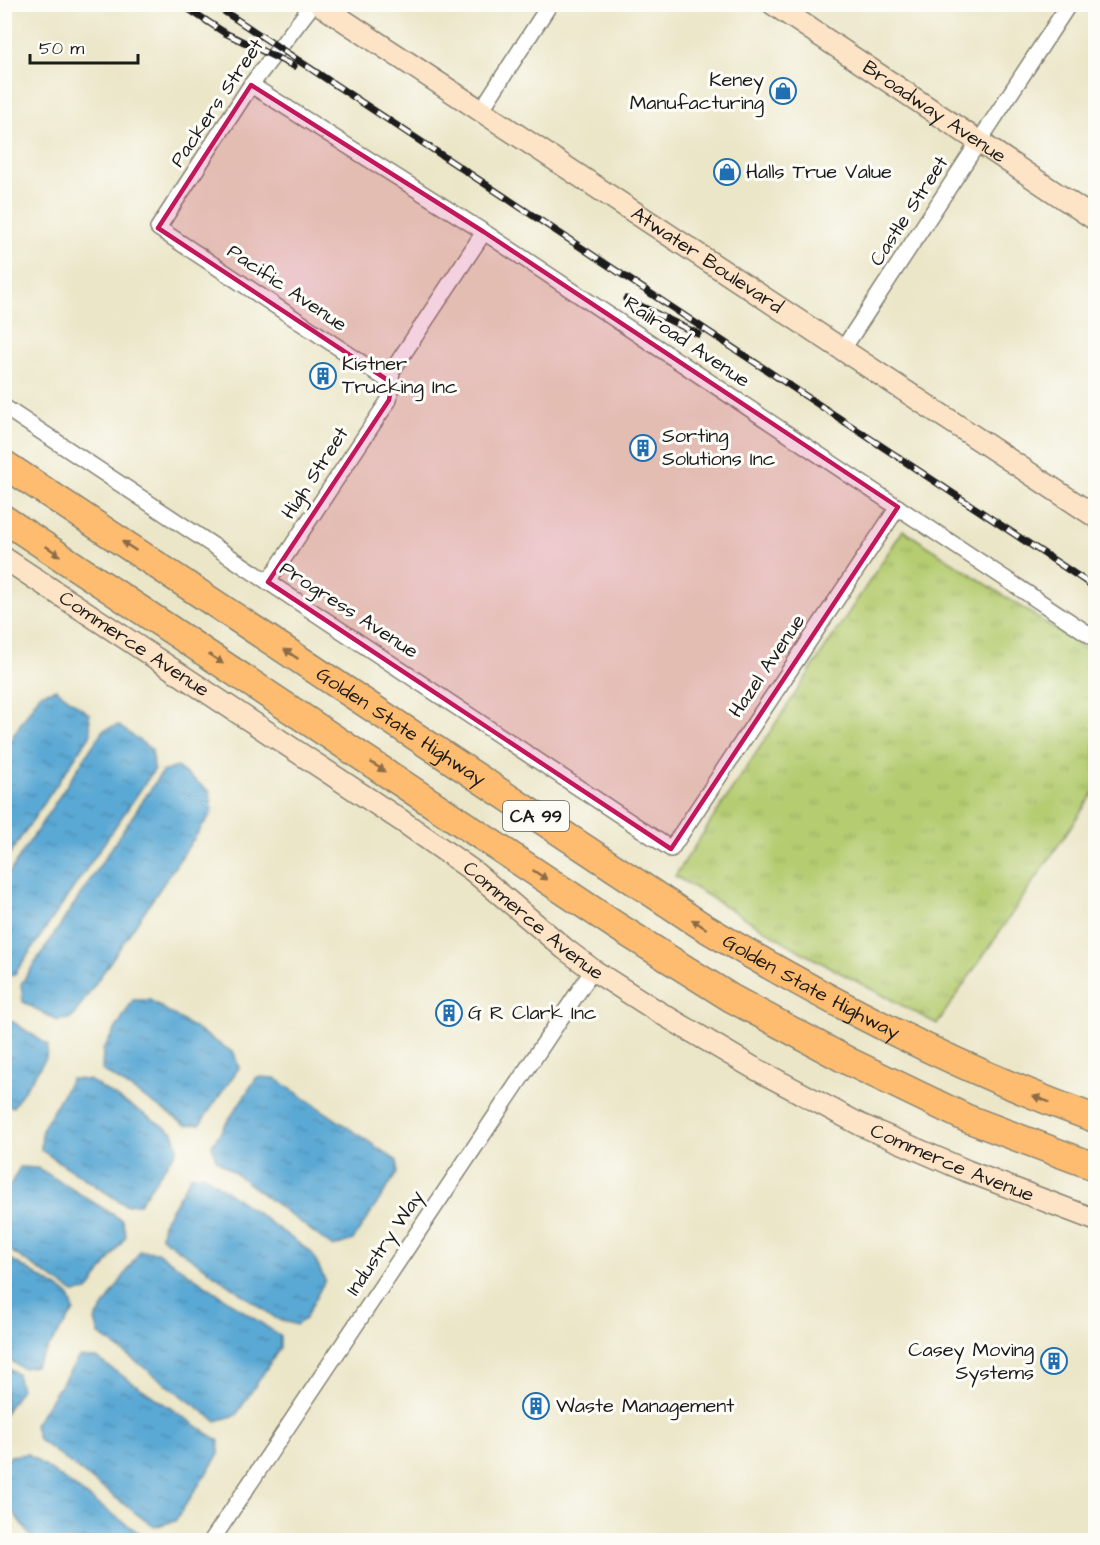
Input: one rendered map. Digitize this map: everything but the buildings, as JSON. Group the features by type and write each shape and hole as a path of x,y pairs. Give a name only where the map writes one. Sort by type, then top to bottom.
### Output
{"highway":[{"name":"Golden State Highway","path":"4,464 702,926 786,976 873,1022 1026,1093 1095,1119"},
{"name":"CA 99","path":"4,519 618,927 731,998 850,1062 966,1118 1095,1167"}],"street":[{"name":"Packers Street","path":"158,228 251,85 313,4"},
{"name":"Atwater Boulevard","path":"318,4 1095,517"},
{"path":"480,112 550,4"},
{"name":"Broadway Avenue","path":"773,4 1095,220"},
{"name":"Castle Street","path":"843,349 1069,4"},
{"name":"Railroad Avenue","path":"251,85 484,232 1095,639"},
{"name":"Pacific Avenue","path":"158,228 392,383"},
{"name":"High Street","path":"268,582 389,400 392,371 484,232"},
{"name":"Progress Avenue","path":"4,407 671,849"},
{"name":"Hazel Avenue","path":"671,849 898,507"},
{"name":"Commerce Avenue","path":"4,558 473,871 593,970 752,1067 861,1125 967,1172 1095,1220"},
{"name":"Industry Way","path":"220,1537 593,970"}],"highlighted area":[{"path":"251,85 484,232 898,507 671,849 268,582 389,400 392,383 158,228"}],"green space":[{"path":"903,530 1095,655 1095,791 937,1024 805,954 675,876"}],"water":[{"path":"56,689 89,714 91,734 5,861 5,748 40,694"},
{"path":"118,725 152,750 154,770 14,975 5,977 5,879 103,730"},
{"path":"177,767 210,792 212,812 72,1018 58,1021 23,1002 21,984 162,772"},
{"path":"133,1000 150,1000 234,1053 239,1068 200,1124 186,1125 102,1070 103,1050"},
{"path":"4,1016 48,1045 46,1058 13,1107 5,1106"},
{"path":"257,1077 275,1078 397,1161 397,1173 353,1240 333,1247 216,1159 212,1145"},
{"path":"71,1079 89,1080 173,1132 178,1148 139,1204 125,1205 41,1150 42,1130"},
{"path":"20,1167 38,1168 122,1220 126,1236 88,1291 74,1293 5,1247 5,1194"},
{"path":"203,1174 312,1253 325,1280 305,1319 296,1325 277,1319 161,1237 163,1223 191,1176"},
{"path":"140,1251 157,1252 280,1336 280,1348 236,1415 216,1421 99,1334 95,1320"},
{"path":"4,1255 69,1295 74,1311 35,1366 22,1368 5,1357"},
{"path":"79,1357 96,1358 219,1441 219,1454 175,1521 154,1527 38,1439 34,1425"},
{"path":"5,1366 17,1374 21,1389 5,1413"},
{"path":"28,1454 139,1533 145,1540 33,1540 5,1501 5,1466 10,1456"}],"railway":[{"path":"181,4 225,33 294,66"},
{"path":"213,4 1096,588"},
{"path":"626,299 698,334"}],"place":[{"name":"Keney Manufacturing","path":"783,91"},
{"name":"Halls True Value","path":"727,172"},
{"name":"Kistner Trucking Inc","path":"323,376"},
{"name":"Sorting Solutions Inc","path":"643,448"},
{"name":"G R Clark Inc","path":"449,1013"},
{"name":"Casey Moving Systems","path":"1054,1361"},
{"name":"Waste Management","path":"536,1406"}]}
